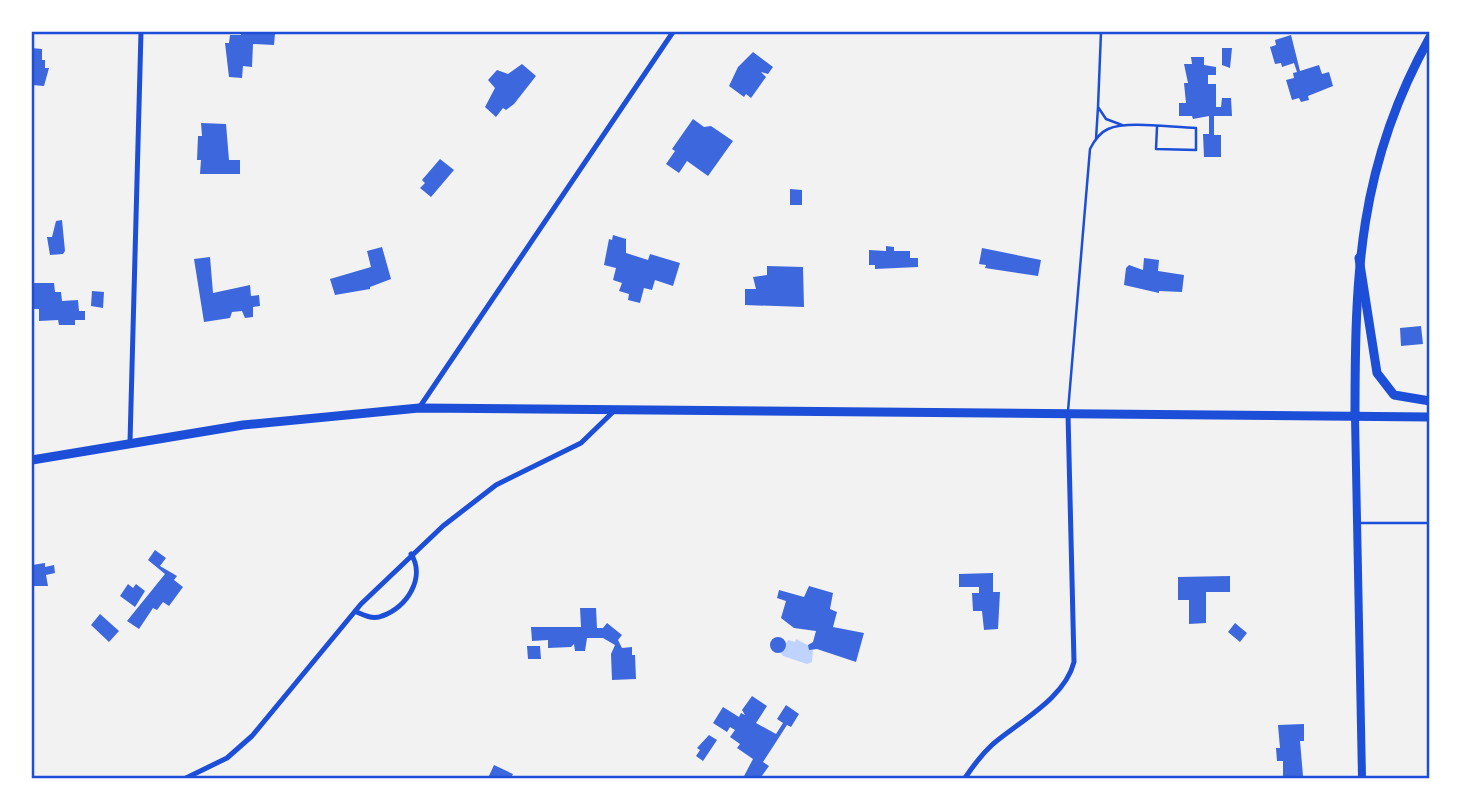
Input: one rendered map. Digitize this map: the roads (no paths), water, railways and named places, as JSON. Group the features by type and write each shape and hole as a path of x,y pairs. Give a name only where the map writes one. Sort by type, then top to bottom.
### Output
{"main road":[{"path":"1362,779 1355,417 1359,258 1368,200 1384,142 1406,85 1430,37"},
{"path":"1359,258 1377,373 1394,395 1430,401"},
{"path":"32,460 130,442 294,418 419,408 1430,417"}],"street":[{"path":"130,442 141,32"},
{"path":"419,408 673,32"},
{"path":"186,779 227,758 252,737 355,611 411,554 496,485 581,443 616,409"},
{"path":"965,779 984,753 1049,699 1071,673 1074,662 1068,414"},
{"path":"355,611 364,616 382,617 406,597 418,579 418,570 411,554"}],"lane":[{"path":"1096,139 1101,32"},
{"path":"1098,107 1106,119 1125,126"},
{"path":"1068,414 1090,149 1096,139 1108,129 1125,126 1196,128 1196,150 1156,149 1157,127"},
{"path":"1356,523 1430,523"}],"water":[{"path":"796,639 813,648 812,662 807,664 783,656 780,652 788,640 795,642"}]}
